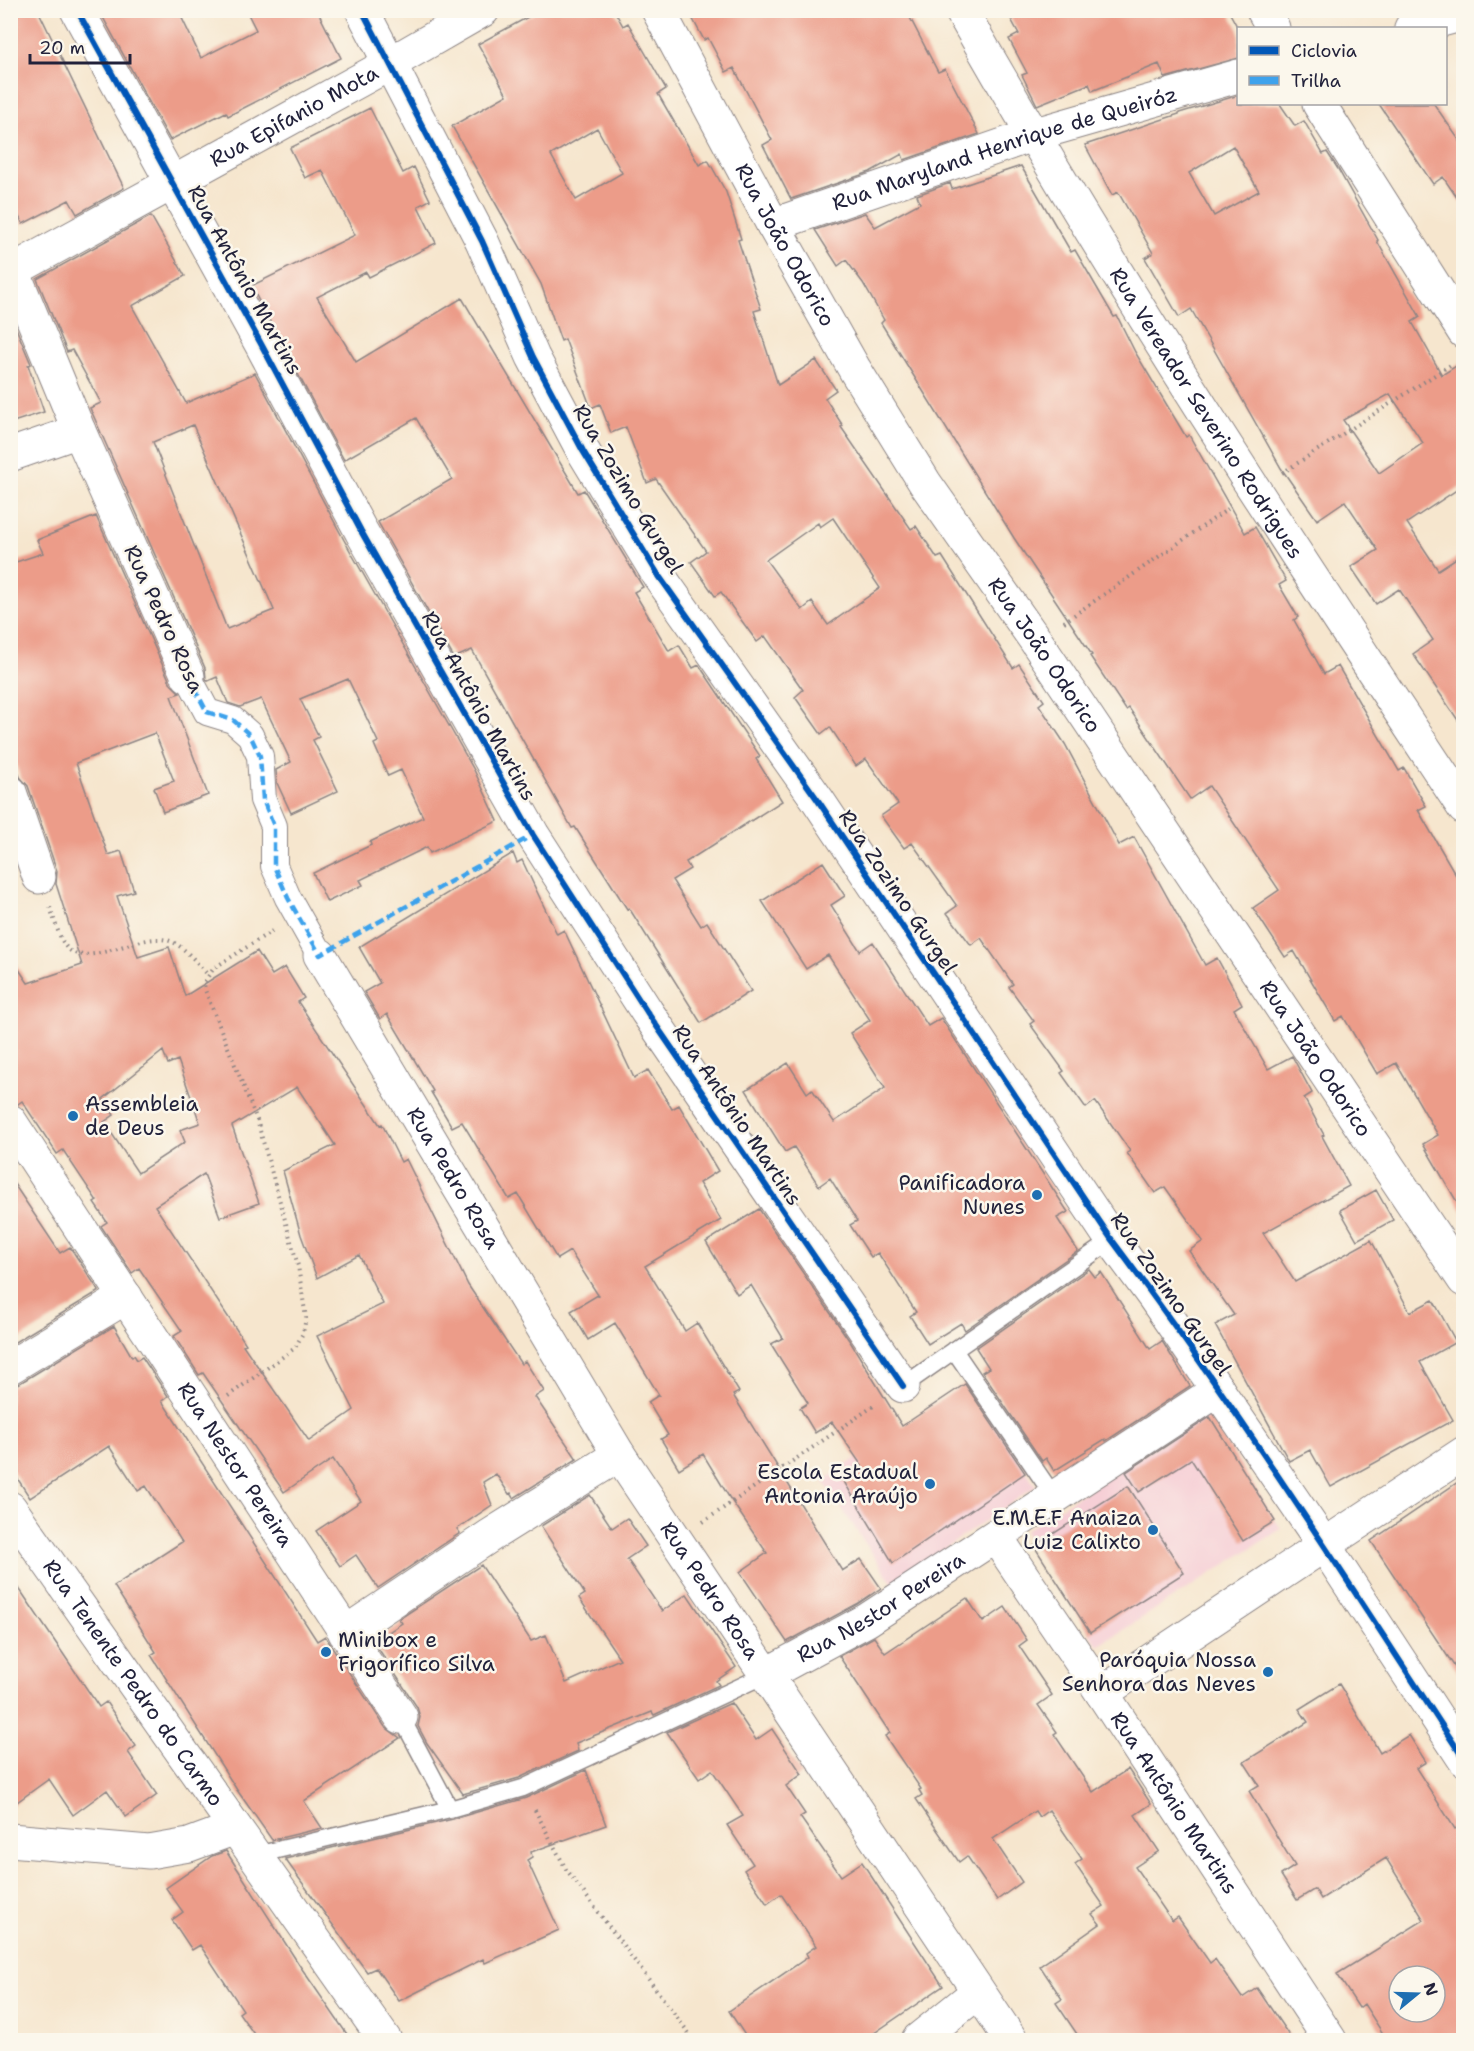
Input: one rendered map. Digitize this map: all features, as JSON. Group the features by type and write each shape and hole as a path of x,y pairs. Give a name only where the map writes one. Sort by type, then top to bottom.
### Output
{"street":[{"name":"Rua Antônio Martins","path":"77,10 361,531 533,835 647,1012 903,1386"},
{"name":"Rua Zozimo Gurgel","path":"362,10 482,241 533,357 583,451 659,576 817,799 1112,1240 1154,1297 1324,1545 1464,1759"},
{"name":"Rua Epifanio Mota","path":"12,271 483,10"},
{"name":"Rua João Odorico","path":"658,10 773,225 855,370 925,483 1036,641 1464,1280"},
{"name":"Rua Vereador Severino Rodrigues","path":"962,10 1032,135 1253,491 1464,808"},
{"path":"1263,10 1272,27"},
{"path":"1415,27 1464,14"},
{"name":"Rua Maryland Henrique de Queiróz","path":"773,225 1032,135 1237,77"},
{"path":"1320,105 1464,332"},
{"name":"Rua Pedro Rosa","path":"12,271 79,431 188,676 207,712 233,720 250,735 260,756 263,800 274,826 274,866 288,898 320,955 620,1455 1011,2040"},
{"path":"10,455 79,431"},
{"path":"10,792 39,877"},
{"name":"Rua Nestor Pereira","path":"10,1121 401,1717"},
{"path":"10,1367 126,1297"},
{"name":"Rua Nestor Pereira","path":"767,1674 867,1620 1218,1390"},
{"path":"1102,1693 1464,1453"},
{"path":"345,1633 491,1535 620,1455"},
{"name":"Rua Tenente Pedro do Carmo","path":"10,1508 385,2040"},
{"name":"Rua Antônio Martins","path":"996,1537 1102,1693 1330,2040"},
{"name":"Rua Tenente Pedro do Carmo","path":"10,1840 149,1852 189,1845 235,1828"},
{"path":"918,2040 978,1992"}],"lane":[{"path":"903,1386 1112,1240"},
{"path":"954,1350 1055,1498"},
{"name":"Rua Nestor Pereira","path":"256,1856 450,1809 523,1788 767,1674"},
{"name":"Rua Nestor Pereira","path":"401,1717 450,1809"}],"path":[{"path":"39,877 59,932 68,949 83,956 152,938 172,941 208,975"},
{"path":"203,1413 295,1348 303,1333 306,1318 298,1266 286,1216 257,1120 205,990 204,982 214,968 298,915"},
{"path":"677,1540 903,1386"},
{"path":"523,1788 566,1869 694,2040"}],"shaded area":[{"name":"Escola Estadual Antonia Araújo","path":"967,1382 1036,1486 893,1584 823,1481"},
{"name":"E.M.E.F Anaiza Luiz Calixto","path":"1208,1413 1281,1529 1098,1646 1024,1531"}],"building":[{"path":"10,10 38,10 124,188 77,214 69,200 23,224 10,200"},
{"path":"99,10 178,10 201,58 256,30 246,10 317,10 341,58 228,116 226,112 170,140"},
{"path":"541,10 614,10 623,26 628,23 666,89 658,94 699,165 708,160 726,192 741,239 738,240 761,309 754,311 778,385 816,360 836,390 825,398 843,426 841,427 911,529 916,526 937,558 942,556 1013,668 1019,664 1044,701 1039,705 1065,744 1119,845 1134,837 1205,965 1217,958 1242,1004 1234,1009 1268,1069 1292,1056 1312,1093 1304,1098 1349,1186 1263,1233 1295,1282 1371,1240 1410,1312 1433,1300 1456,1342 1420,1362 1453,1420 1331,1487 1310,1450 1289,1461 1215,1325 1234,1315 1189,1251 1203,1241 1165,1187 1155,1193 1127,1153 1130,1151 1095,1101 1086,1108 1061,1073 1064,1071 1030,1024 1034,1021 1009,987 1013,984 981,938 971,945 947,913 957,906 912,843 904,848 881,816 898,804 866,759 856,766 830,727 821,734 795,697 803,690 765,636 757,642 721,592 715,596 691,562 706,551 656,479 647,483 626,427 611,433 600,404 591,408 565,339 561,341 541,284 452,126 507,95 478,44","holes":["597,128 622,173 576,200 551,155","833,518 880,588 828,625 812,602 802,610 766,560 818,523 820,527"]},
{"path":"688,10 906,10 938,72 945,69 979,134 904,160 902,154 870,172 791,199 763,145 772,140 734,68 726,72 708,38 704,40"},
{"path":"1006,10 1228,10 1237,27 1237,59 1165,78 1159,64 1092,91 1089,84 1037,105 1022,75 1027,73 1009,39 1019,34"},
{"path":"1237,96 1237,105 1281,105 1295,126 1304,121 1323,154 1327,152 1338,169 1420,317 1412,322 1442,375 1464,361 1464,485 1407,523 1438,570 1464,553 1464,729 1413,654 1433,640 1399,589 1376,604 1351,567 1378,550 1345,501 1317,520 1281,468 1191,309 1179,317 1145,258 1153,253 1118,192 1112,195 1085,145","holes":["1233,146 1259,191 1214,216 1189,173","1390,394 1423,443 1379,473 1343,420"]},
{"path":"1380,105 1435,105 1464,147 1464,208 1443,177 1433,184"},
{"path":"370,108 403,173 414,167 430,200 418,206 436,243 369,277 366,272 317,297 356,362 462,298 578,493 584,490 643,587 634,592 669,651 679,645 693,668 699,665 760,756 756,759 782,801 686,862 690,869 672,880 701,926 707,922 751,991 701,1023 629,908 627,909 575,827 572,828 472,650 454,658 378,522 452,479 416,418 344,460 251,286 355,235 322,170 305,178 290,148"},
{"path":"1021,166 1071,252 1075,250 1114,317 1117,316 1135,352 1186,437 1189,435 1245,533 1255,527 1286,581 1279,585 1298,617 1294,620 1324,674 1338,666 1399,771 1404,768 1426,806 1418,810 1464,889 1464,1214 1423,1144 1438,1135 1396,1063 1377,1074 1343,1016 1335,1021 1294,951 1285,957 1253,908 1279,890 1209,786 1190,799 1129,708 1126,710 1014,538 881,323 884,320 863,283 846,260 838,266 815,230 865,213 875,227 920,203 917,195 950,183 952,189"},
{"path":"151,216 185,276 132,306 186,403 255,373 344,540 474,770 498,821 430,853 427,847 360,880 363,885 327,902 313,873 423,817 401,770 388,776 374,744 378,742 348,679 300,699 319,737 313,740 338,791 291,813 277,783 276,770 291,762 261,699 240,707 228,703 217,677 208,681 206,679 205,668 90,408 101,403 72,350 67,352 37,279","holes":["193,425 274,610 227,629 153,442"]},
{"path":"10,314 31,364 28,365 44,412 10,423"},
{"path":"96,516 171,684 180,693 171,696 208,795 163,812 154,788 174,781 155,733 76,763 108,855 121,851 134,891 117,896 138,957 169,947 185,996 257,951 272,975 285,967 304,998 298,1002 380,1125 382,1124 401,1162 406,1159 468,1285 521,1364 525,1361 544,1391 535,1397 577,1459 514,1498 496,1474 483,1482 492,1505 457,1529 460,1533 378,1588 356,1555 340,1566 316,1531 361,1501 333,1459 284,1492 203,1373 199,1375 174,1336 182,1331 139,1268 132,1273 101,1226 107,1222 94,1203 97,1201 63,1150 57,1154 22,1101 18,1104 10,1103 10,956 28,983 82,965 56,884 57,871 28,786 20,777 10,747 10,564 43,553 37,540","holes":["163,1051 168,1064 178,1060 200,1123 180,1130 185,1142 138,1173 104,1122 114,1115 103,1099","297,1087 335,1145 283,1171 301,1235 317,1278 359,1255 383,1304 317,1336 354,1410 309,1441 243,1345 246,1344 155,1206 204,1174 220,1217 259,1203 232,1126"]},
{"path":"513,853 517,863 522,860 557,934 564,930 634,1078 648,1070 672,1109 679,1105 718,1171 699,1183 721,1220 645,1266 685,1331 697,1323 739,1392 733,1395 842,1571 861,1559 881,1588 857,1604 787,1642 740,1572 767,1553 703,1454 679,1469 661,1439 668,1435 648,1402 659,1395 615,1323 588,1340 571,1311 598,1295 570,1251 557,1259 518,1194 509,1199 462,1122 452,1127 387,1014 380,1019 364,992 380,983 359,947"},
{"path":"823,862 845,896 831,905 860,951 873,942 928,1026 941,1018 1068,1212 1057,1218 1078,1251 965,1330 961,1323 928,1344 910,1316 916,1312 878,1253 871,1257 850,1225 857,1221 830,1178 819,1186 794,1147 785,1152 746,1090 788,1063 807,1093 812,1089 834,1122 885,1088 850,1033 870,1020 828,955 806,969 762,901"},
{"path":"10,1178 60,1253 70,1247 99,1291 10,1345"},
{"path":"1376,1190 1393,1220 1357,1240 1340,1210"},
{"path":"759,1209 851,1343 902,1426 965,1384 1025,1473 893,1563 843,1480 862,1466 832,1422 815,1433 800,1408 808,1403 771,1344 783,1338 751,1285 737,1294 706,1242"},
{"path":"1089,1269 1095,1277 1101,1272 1150,1349 1162,1341 1190,1386 1106,1441 1105,1439 1054,1471 1046,1458 1042,1461 982,1372 989,1368 976,1348"},
{"path":"114,1326 132,1357 134,1355 137,1360 142,1357 168,1396 162,1401 317,1641 325,1636 385,1727 400,1738 304,1801 322,1828 272,1840 237,1790 151,1655 156,1652 114,1586 182,1542 146,1486 138,1491 109,1446 30,1498 10,1467 10,1386 20,1383"},
{"path":"1210,1417 1275,1521 1243,1541 1191,1459 1139,1492 1126,1472"},
{"path":"1464,1478 1464,1681 1371,1541"},
{"path":"1128,1486 1184,1573 1090,1633 1034,1546"},
{"path":"590,1495 612,1528 627,1518 646,1546 627,1559 662,1611 687,1594 736,1667 716,1681 719,1685 654,1715 652,1712 576,1743 578,1751 519,1778 463,1794 427,1743 418,1726 420,1717 417,1707 374,1642 402,1623 399,1619 481,1565 531,1641 546,1635 566,1683 620,1659 579,1598 585,1594 541,1526"},
{"path":"10,1575 99,1707 106,1702 136,1746 128,1752 157,1795 126,1817 107,1790 73,1815 49,1779 10,1807"},
{"path":"967,1598 983,1622 1005,1607 1027,1640 1019,1646 1052,1695 1038,1705 1057,1732 1054,1734 1093,1792 1128,1769 1151,1804 1135,1815 1159,1851 1135,1867 1172,1921 1178,1917 1210,1963 1215,1959 1242,1998 1257,1988 1292,2040 1081,2040 1056,2003 1062,1999 1040,1966 1100,1924 1092,1914 1104,1906 1075,1864 1082,1859 1049,1810 1039,1817 1035,1811 993,1839 1022,1882 997,1900 967,1856 959,1862 916,1799 922,1795 919,1790 921,1789 885,1736 890,1733 839,1656 874,1637 885,1653"},
{"path":"1339,1684 1380,1753 1409,1735 1426,1762 1416,1768 1455,1829 1464,1823 1464,2040 1387,2040 1364,2004 1359,2008 1337,1974 1424,1920 1386,1858 1321,1899 1315,1889 1297,1900 1281,1875 1295,1866 1249,1791 1259,1785 1244,1762 1308,1722 1299,1709"},
{"path":"731,1703 756,1740 772,1729 802,1774 786,1786 805,1814 800,1817 841,1876 862,1862 943,1986 864,2040 748,2040 729,2011 808,1957 806,1953 816,1946 781,1894 767,1904 744,1870 753,1864 727,1825 743,1816 712,1770 699,1779 667,1732"},
{"path":"586,1770 606,1825 531,1852 532,1857 527,1860 559,1930 485,1963 483,1959 399,2001 376,1968 367,1972 285,1859 453,1819 526,1798"},
{"path":"226,1851 351,2040 258,2040 239,2013 243,2010 200,1945 192,1950 172,1920 183,1912 166,1888 212,1856"}],"marked path":[{"path":"188,676 207,712 233,720 250,735 260,756 263,800 274,826 274,866 288,898 320,955 533,835"}],"cycle path":[{"path":"77,10 361,531 533,835 647,1012 903,1386"},
{"path":"362,10 482,241 533,357 583,451 659,576 817,799 1112,1240 1248,1431 1464,1759"}],"place":[{"name":"Assembleia de Deus","path":"73,1116"},
{"name":"Panificadora Nunes","path":"1037,1195"},
{"name":"Escola Estadual Antonia Araújo","path":"930,1484"},
{"name":"E.M.E.F Anaiza Luiz Calixto","path":"1153,1530"},
{"name":"Minibox e Frigorífico Silva","path":"326,1652"},
{"name":"Paróquia Nossa Senhora das Neves","path":"1268,1672"}]}
